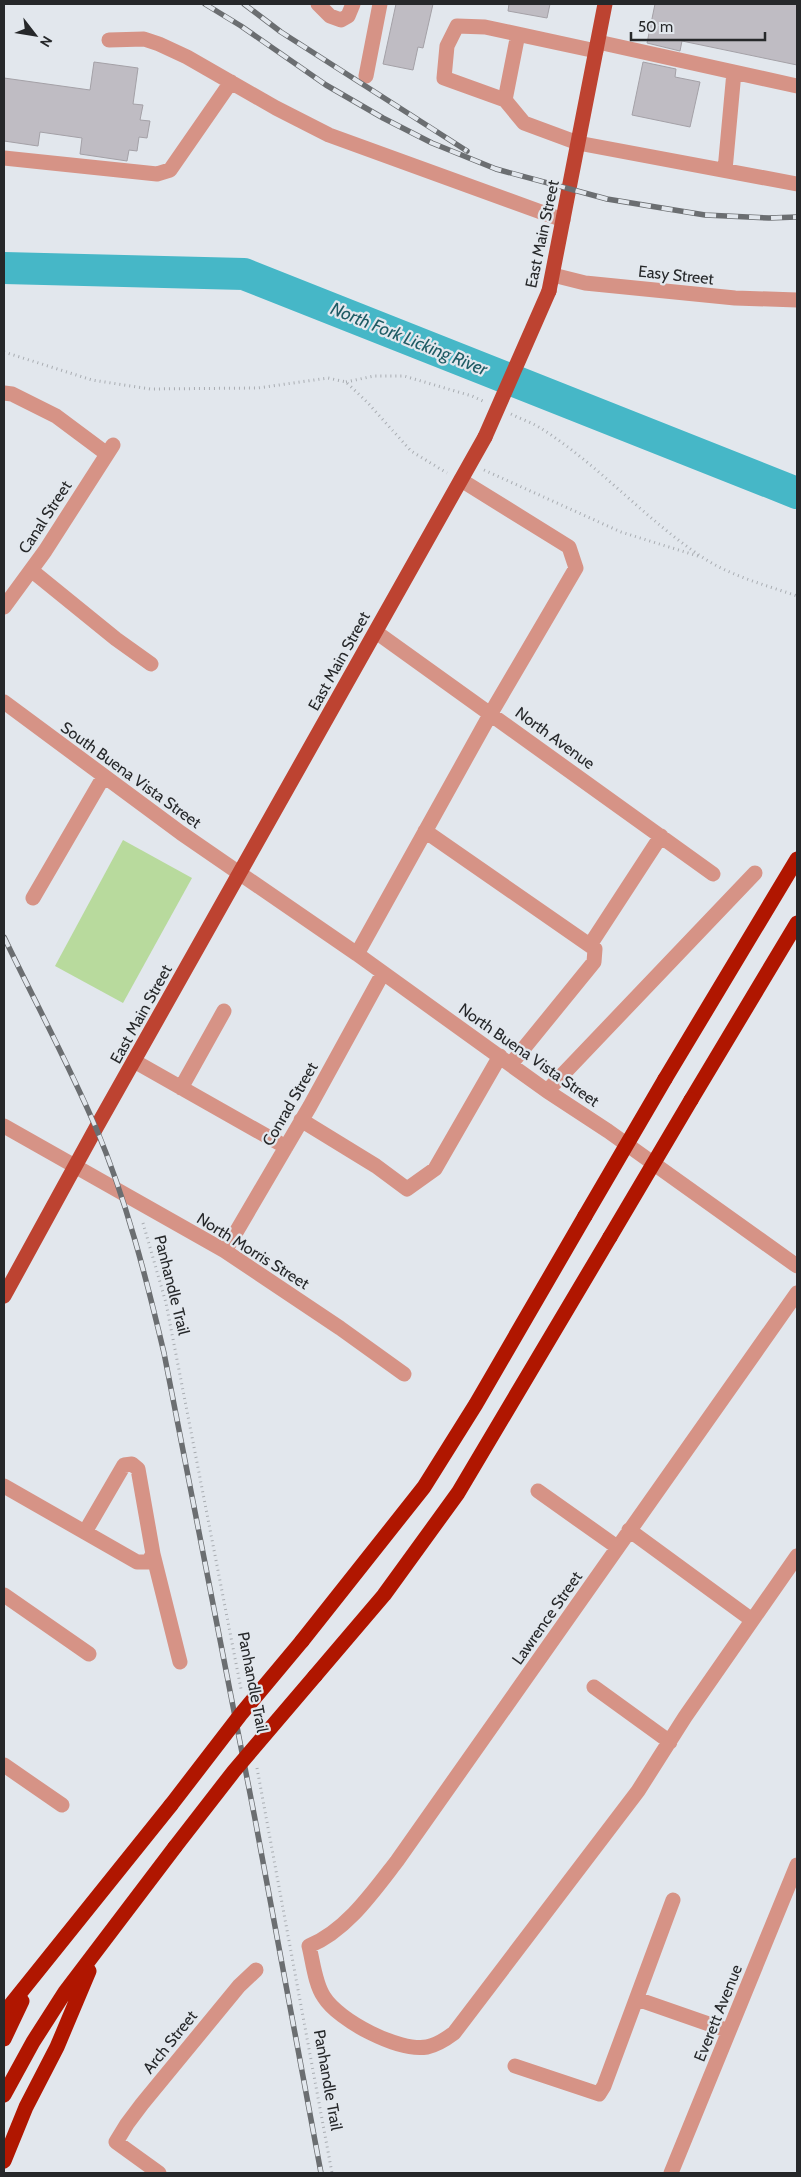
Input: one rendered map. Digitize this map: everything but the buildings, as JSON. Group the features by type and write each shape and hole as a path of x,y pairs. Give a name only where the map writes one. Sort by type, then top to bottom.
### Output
{"highway":[{"path":"4,2013 30,1983 79,1918 171,1805 241,1714 302,1641 424,1487 476,1404 665,1079 797,859"},
{"path":"4,2095 33,2042 65,1992 234,1771 384,1595 458,1493 797,923"},
{"path":"4,2161 26,2107 57,2047 100,1946"},
{"path":"4,2038 30,1983"}],"main road":[{"name":"East Main Street","path":"4,1296 96,1128 485,437 549,291 605,4"}],"street":[{"path":"318,4 330,16 341,20 348,16 353,4"},
{"path":"366,76 380,4"},
{"path":"796,179 725,170 578,143 524,124 505,100 444,78 447,46 457,26 485,27 597,46 797,86"},
{"path":"505,100 518,34"},
{"path":"109,40 144,39 159,44 187,57 276,108 329,135 563,220"},
{"path":"725,170 734,72"},
{"path":"4,158 157,174 170,170 231,82"},
{"name":"Easy Street","path":"552,275 585,283 735,298 797,300"},
{"name":"Canal Street","path":"4,392 12,394 56,416 110,449 31,570 4,607"},
{"path":"357,954 491,713 576,568 569,547 461,480"},
{"path":"31,570 116,639 151,664"},
{"name":"North Avenue","path":"376,632 713,874"},
{"name":"South Buena Vista Street","path":"4,702 239,874"},
{"path":"33,898 104,776"},
{"path":"301,1120 376,1166 407,1189 436,1169 506,1060 594,962 595,949 590,945 425,831"},
{"path":"590,945 661,836"},
{"path":"547,1091 755,873"},
{"name":"North Buena Vista Street","path":"239,874 357,954 547,1091 616,1137 797,1266"},
{"name":"Conrad Street","path":"226,1251 383,973"},
{"path":"180,1088 224,1011"},
{"path":"134,1061 286,1147"},
{"name":"North Morris Street","path":"4,1126 226,1251 404,1374"},
{"name":"Lawrence Street","path":"670,1742 614,1824 454,2033 438,2044 419,2048 399,2045 377,2036 345,2017 323,1996 309,1946 335,1931 376,1888 397,1861 797,1293"},
{"path":"85,1532 124,1465 132,1464 138,1469 154,1554 180,1662"},
{"path":"4,1486 137,1562 148,1562 154,1554"},
{"path":"538,1491 617,1547"},
{"path":"629,1530 752,1620"},
{"path":"594,1687 670,1742 685,1717 797,1556"},
{"path":"4,1596 89,1654"},
{"path":"4,1765 62,1805"},
{"name":"Everett Avenue","path":"671,2173 797,1865"},
{"path":"515,2066 599,2094 604,2086 673,1900"},
{"name":"Arch Street","path":"159,2173 116,2142 126,2124 239,1986 256,1970"},
{"path":"637,1999 729,2031"}],"path":[{"path":"4,352 92,380 150,389 258,388 328,378 346,382 374,376 404,376 472,396 489,404"},
{"path":"346,382 367,402 411,451 434,467 461,480"},
{"path":"506,412 540,428 590,463 662,528 704,558 733,573 797,596"},
{"path":"470,464 594,521 704,558"},
{"name":"Panhandle Trail","path":"133,1200 147,1234 166,1303 242,1690"},
{"name":"Panhandle Trail","path":"255,1759 332,2173"}],"green space":[{"path":"123,840 192,878 123,1003 55,966"}],"waterway":[{"name":"North Fork Licking River","path":"4,268 244,274 797,493"}],"railway":[{"path":"205,4 241,26 326,85 383,118 432,143 496,169 607,199 705,215 769,218 797,217"},
{"path":"244,4 281,32 467,151"},
{"path":"4,937 85,1104 107,1155 126,1210 150,1296 164,1353 255,1819 321,2173"}]}
